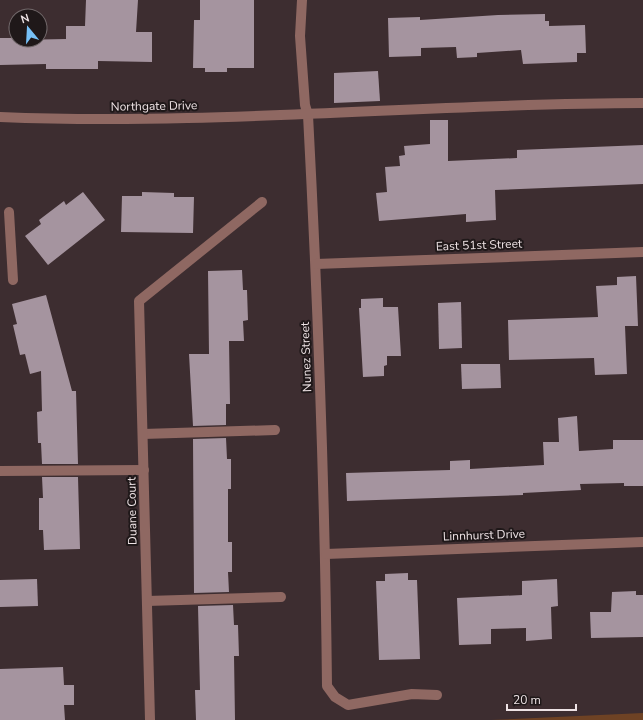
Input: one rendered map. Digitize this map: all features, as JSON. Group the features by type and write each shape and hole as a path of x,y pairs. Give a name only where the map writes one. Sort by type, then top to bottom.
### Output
{"street":[{"name":"Nunez Street","path":"302,0 300,36 305,104 308,115 316,264 326,554 327,686 335,697 348,705 412,694 437,695"},
{"name":"Northgate Drive","path":"0,117 82,120 308,115 485,107 643,103"},
{"name":"Duane Court","path":"150,720 139,301 262,202"},
{"path":"9,212 13,280"},
{"name":"East 51st Street","path":"316,264 643,252"},
{"path":"143,434 275,430"},
{"path":"0,472 144,470"},
{"name":"Linnhurst Drive","path":"326,554 643,542"},
{"path":"147,601 281,597"}],"shaded area":[{"path":"643,713 643,720 491,720"}],"building":[{"path":"86,0 138,0 136,32 152,32 152,62 98,61 98,69 46,69 46,64 0,65 0,38 8,38 8,48 48,48 48,39 66,39 66,26 85,26"},
{"path":"200,0 254,0 254,68 227,68 227,72 205,72 205,68 193,68 194,20 200,20"},
{"path":"545,14 545,21 549,21 549,26 585,25 586,53 577,53 577,62 523,64 521,50 477,53 477,57 457,58 456,47 421,48 421,56 389,57 388,18 420,17 420,20 498,15"},
{"path":"378,71 380,101 334,103 334,73"},
{"path":"430,120 448,120 448,161 517,158 517,150 643,145 643,184 495,190 496,220 466,222 466,214 379,221 376,193 387,192 385,167 400,166 399,156 405,155 404,146 430,144"},
{"path":"83,192 105,220 48,265 25,236 41,224 39,220 64,201 66,205"},
{"path":"142,192 174,193 174,197 194,197 193,233 121,232 122,196 142,196"},
{"path":"242,270 243,290 247,290 248,320 243,321 244,341 229,341 230,404 226,404 226,425 193,426 189,354 209,354 208,271"},
{"path":"636,276 638,326 625,326 627,374 595,375 594,358 509,360 508,320 598,317 596,286 617,285 617,277"},
{"path":"46,295 72,391 76,391 78,464 42,464 41,443 38,443 37,412 42,411 41,371 30,374 25,354 20,355 13,325 17,324 12,304"},
{"path":"383,298 383,307 398,307 401,356 387,356 387,365 384,366 384,376 363,377 359,308 361,308 361,299"},
{"path":"461,302 462,348 439,349 438,303"},
{"path":"461,364 500,364 501,388 462,389"},
{"path":"577,416 579,451 613,449 613,440 643,440 643,486 624,486 624,483 580,484 581,490 523,493 523,495 347,501 346,473 450,470 450,461 470,460 470,469 544,465 543,442 559,442 558,418"},
{"path":"226,438 227,459 231,459 231,489 228,489 228,542 232,542 232,572 228,572 229,592 194,593 193,439"},
{"path":"42,477 78,477 80,549 44,550 43,530 39,530 39,498 43,498"},
{"path":"408,573 408,580 417,580 420,659 379,660 376,581 385,581 385,574"},
{"path":"37,579 38,606 0,607 0,580"},
{"path":"557,579 558,606 551,607 552,639 526,641 526,628 491,629 491,644 459,645 457,598 522,595 522,581"},
{"path":"636,591 636,595 643,595 643,637 591,638 590,612 611,612 612,592"},
{"path":"233,605 234,625 238,625 239,656 234,656 235,720 196,720 195,690 200,690 198,606"},
{"path":"63,667 64,685 74,685 74,705 64,705 65,720 0,720 0,669"}]}
